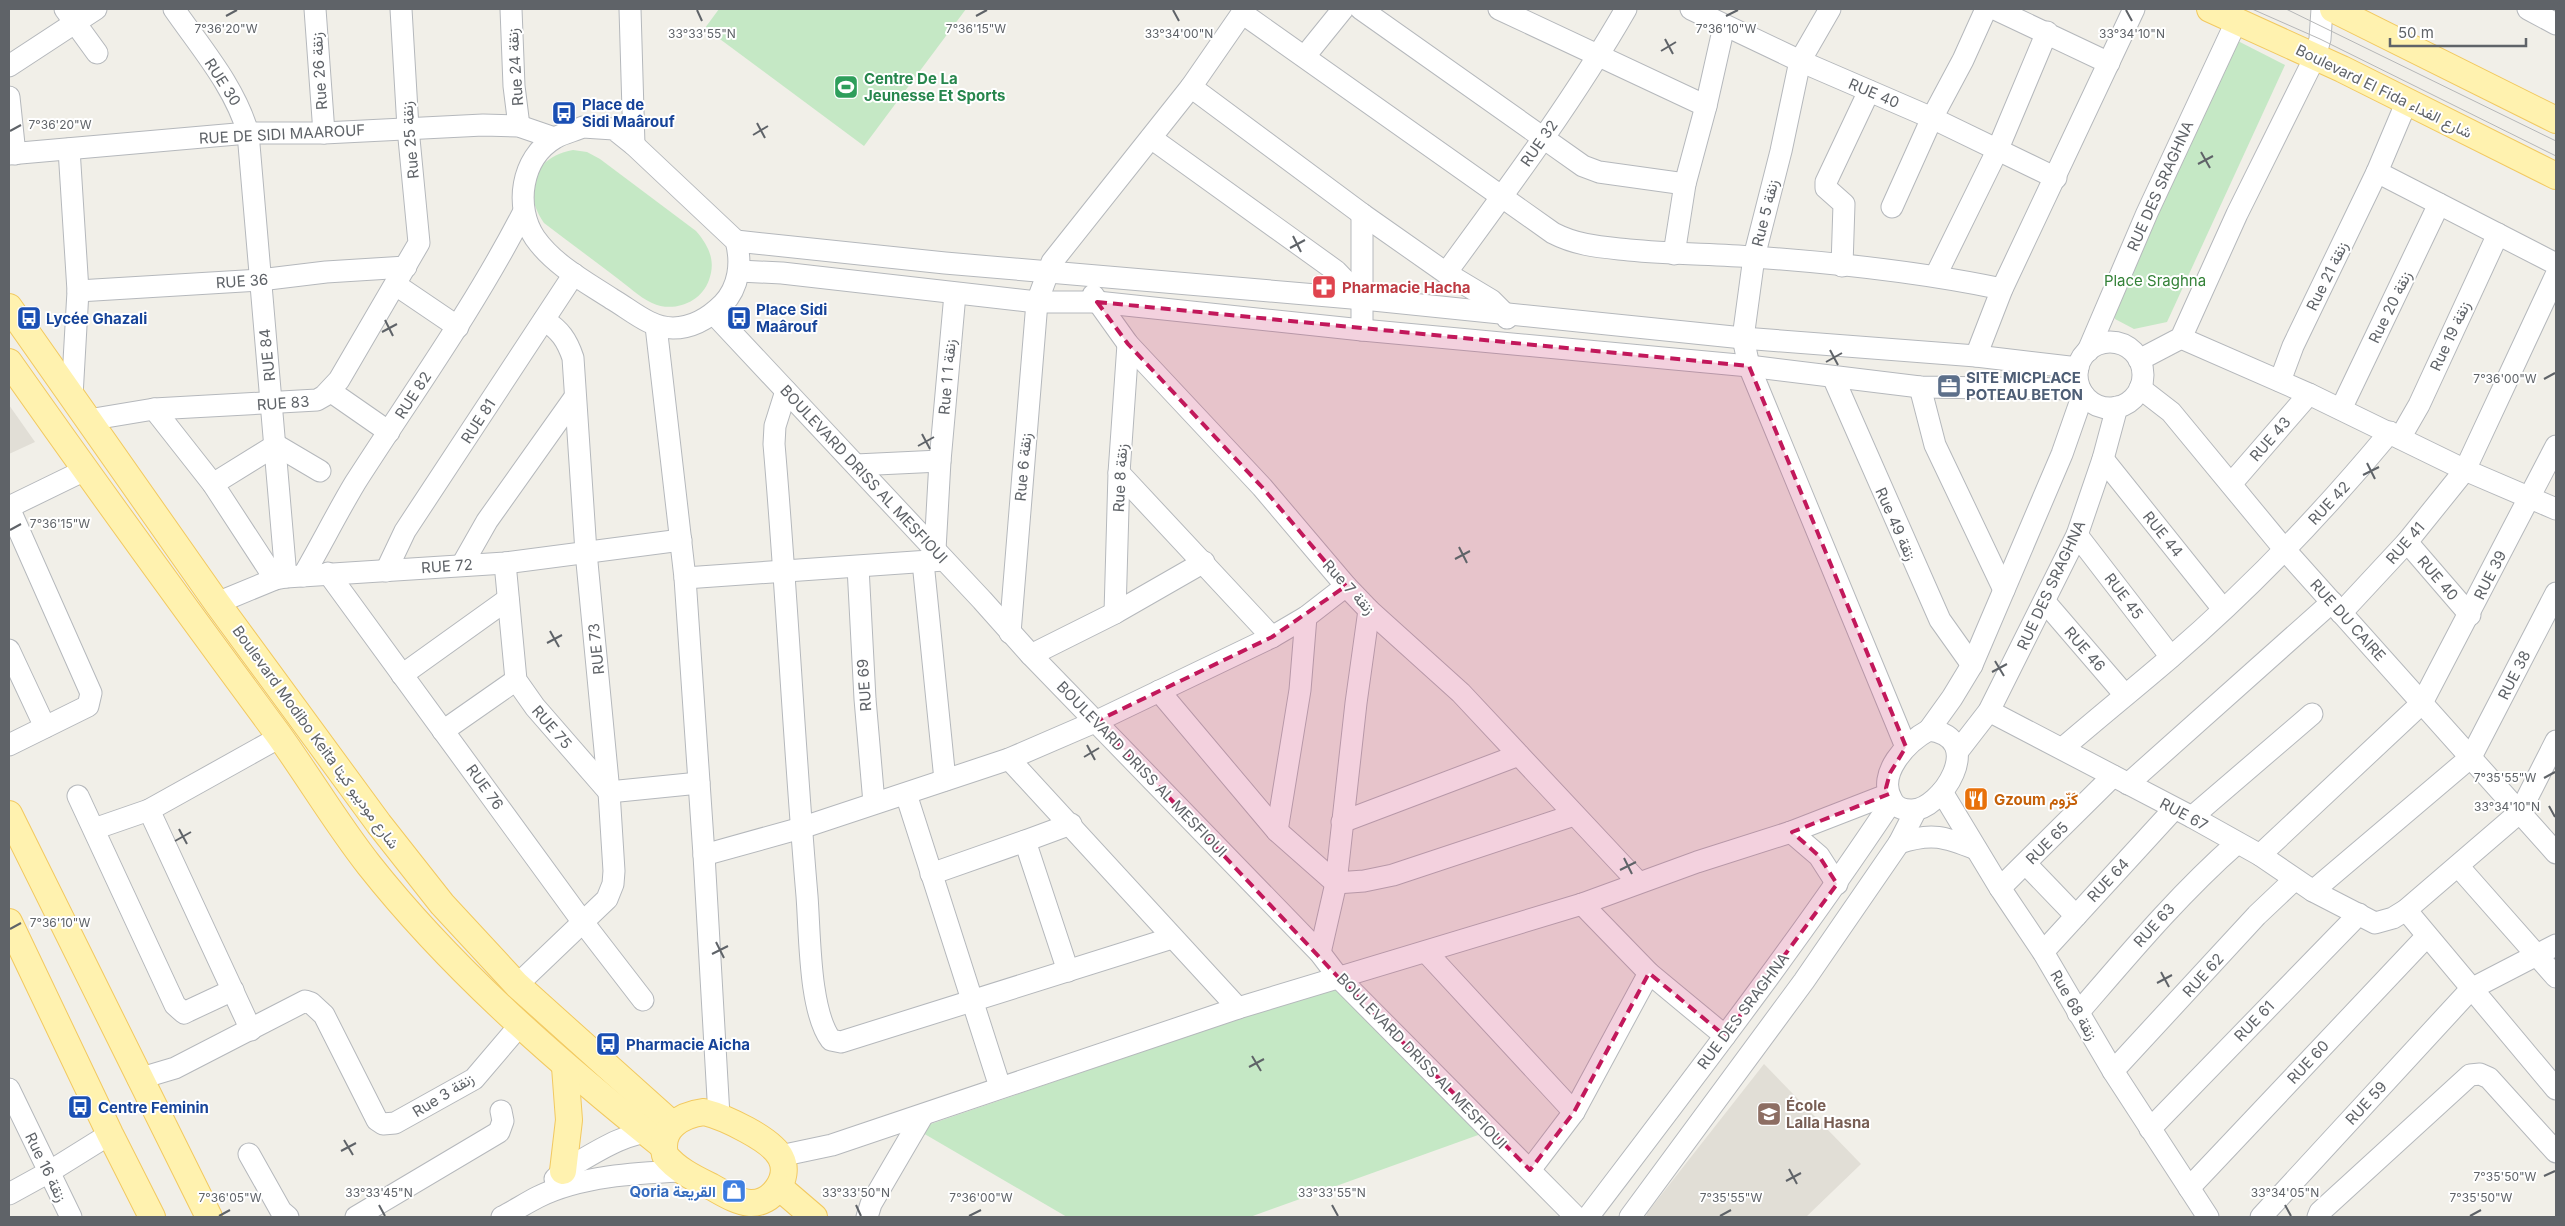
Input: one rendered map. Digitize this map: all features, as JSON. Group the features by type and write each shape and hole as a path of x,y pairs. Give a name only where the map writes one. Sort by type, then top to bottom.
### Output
{"main road":[{"name":"Boulevard El Fida شارع الفداء","path":"2210,9 2407,101 2556,176"},
{"path":"2333,9 2556,120"},
{"name":"Boulevard Modibo Keita شارع موديبو كيتا","path":"9,307 217,603 379,824 430,889 517,985 662,1133"},
{"name":"Boulevard Modibo Keita شارع موديبو كيتا","path":"9,362 85,470 280,737 369,865 441,946 565,1067 662,1133"},
{"path":"9,814 138,1079 209,1217"},
{"path":"9,922 110,1134 152,1217"},
{"path":"563,1171 569,1120 569,1095 565,1067"},
{"path":"772,1202 784,1175 780,1156 760,1139 719,1116 704,1112 689,1114 662,1133 665,1155 681,1171 732,1197 749,1203 772,1202 814,1217"}],"street":[{"path":"9,66 70,16 96,9"},
{"name":"RUE 30","path":"174,9 242,110 248,133"},
{"name":"Rue 26 زنقة","path":"315,9 324,133"},
{"name":"Rue 25 زنقة","path":"401,276 419,243 408,128 402,9"},
{"name":"Rue 24 زنقة","path":"512,9 514,86 520,126"},
{"path":"614,9 630,17 634,144"},
{"path":"1306,56 1343,9"},
{"path":"1361,9 1544,136 1583,166 1599,172 1685,184"},
{"path":"1499,9 1706,106"},
{"name":"RUE 32","path":"1446,273 1598,57 1626,9"},
{"name":"RUE 40","path":"1691,9 1800,61 1932,118 2056,178"},
{"name":"Rue 5 زنقة","path":"1830,9 1800,61 1782,151 1754,257 1743,338 1749,366 1906,747"},
{"path":"1892,208 1932,118 1963,60 1986,9"},
{"path":"1995,9 2048,32 2109,63"},
{"path":"1976,356 2002,289 2056,178 2134,9"},
{"path":"2139,360 2181,338 2237,214 2315,57 2320,39 2322,9"},
{"path":"2528,9 2555,22"},
{"path":"1244,11 1553,233 1570,242 1590,246 1674,254 1754,257 1936,275 2002,289"},
{"name":"Rue 6 زنقة","path":"1010,632 1037,302 1047,272 1052,262 1191,87 1244,11"},
{"path":"70,16 97,53"},
{"name":"RUE DES SRAGHNA","path":"2083,360 2147,213 2236,22"},
{"path":"1674,254 1685,184 1706,106 1724,26"},
{"path":"1936,275 1997,151 2048,32"},
{"path":"1191,87 1362,214 1446,273 1490,300 1507,316 1508,344"},
{"path":"1842,266 1846,210 1840,199 1826,188 1826,182 1870,91"},
{"path":"9,97 12,154"},
{"name":"Rue 21 زنقة","path":"2280,381 2293,346 2377,172 2407,101"},
{"name":"RUE DE SIDI MAAROUF","path":"12,154 248,133 324,133 482,125 520,126 554,138"},
{"path":"583,127 602,127 614,129 634,144 736,240 739,272 732,291 714,314 685,327 656,326 574,274 535,238 523,213 523,188 526,175 539,152 554,138 583,127"},
{"name":"RUE 84","path":"248,133 288,577"},
{"path":"1151,138 1336,271 1363,299"},
{"path":"69,149 78,291 72,396"},
{"path":"2377,172 2556,264"},
{"name":"Rue 20 زنقة","path":"2340,409 2439,204"},
{"name":"RUE 82","path":"288,577 354,485 458,327 499,260 523,213"},
{"path":"1362,214 1362,330"},
{"name":"Rue 19 زنقة","path":"2395,435 2419,405 2498,234"},
{"path":"736,240 1047,272 1080,273 1363,299 1507,316 1743,338 1976,356 2083,360"},
{"name":"RUE 36","path":"78,291 260,280 326,272 401,276"},
{"path":"739,272 782,274 1037,302 1097,302 1362,330 1749,366 1920,387 2082,392"},
{"name":"Rue 7 زنقة","path":"1080,273 1097,302 1128,344 1262,487 1346,586 1369,610 1461,693 1638,882"},
{"name":"RUE 81","path":"386,571 405,531 574,274"},
{"name":"RUE 41","path":"2120,780 2337,608 2407,542 2465,470 2556,275"},
{"path":"401,276 458,327"},
{"name":"RUE 83","path":"88,420 154,409 272,404 317,400 330,391 338,380 401,276"},
{"name":"Rue 1 زنقة 1","path":"945,780 934,558 940,461 955,294"},
{"name":"BOULEVARD DRISS AL MESFIOUI","path":"714,314 856,465 934,558 1097,721 1320,954 1339,978 1576,1217"},
{"name":"RUE 73","path":"544,320 558,329 568,342 573,358 574,397 586,552 609,792 614,871 613,884 607,899 582,921"},
{"path":"656,326 685,578 719,1116"},
{"path":"2181,338 2308,394 2465,470 2556,509"},
{"path":"2116,343 2125,346 2139,360 2142,369 2140,388 2128,402 2116,407 2097,405 2082,392 2077,378 2083,360 2096,345 2116,343"},
{"name":"Rue 8 زنقة","path":"1115,613 1119,472 1128,344"},
{"name":"Rue 49 زنقة","path":"1832,377 1940,620 1972,665"},
{"path":"1920,387 1935,445 2004,590"},
{"name":"RUE DU CAIRE","path":"2140,388 2171,412 2285,550 2556,853"},
{"path":"330,391 389,432"},
{"path":"786,391 775,426 774,444 785,572 801,828 816,1003 821,1022 831,1040 841,1042 1172,938"},
{"path":"1928,730 1947,735 1954,740 1958,751 1953,771 1942,792 1933,802 1916,810 1901,808 1891,798 1886,788 1890,773 1906,747 1928,730 1952,698 1972,665 2062,454 2082,392"},
{"name":"RUE 43","path":"2231,484 2308,394"},
{"path":"462,565 487,521 574,397"},
{"name":"RUE DES SRAGHNA","path":"1958,751 1988,711 2045,602 2077,535 2103,458 2116,407"},
{"path":"154,409 288,577"},
{"name":"RUE 42","path":"2063,748 2171,657 2223,609 2285,550 2395,435"},
{"path":"213,484 276,445 320,471"},
{"name":"RUE 39","path":"2260,856 2422,703 2470,615 2556,446"},
{"name":"RUE 44","path":"2103,458 2223,609"},
{"path":"856,465 940,461"},
{"path":"9,745 88,706 91,693 9,508 85,470"},
{"path":"1119,472 1272,637"},
{"name":"RUE 45","path":"2077,535 2171,657"},
{"name":"RUE 72","path":"217,603 288,577 505,563 586,552 625,549 681,540"},
{"name":"RUE 40","path":"2407,542 2470,615"},
{"path":"685,578 858,567 934,558"},
{"path":"1031,655 1115,613 1204,562"},
{"name":"RUE 75","path":"505,563 516,680 535,707 609,792"},
{"name":"RUE 69","path":"858,567 865,699 874,803"},
{"name":"RUE 76","path":"328,573 582,921 643,1000"},
{"path":"704,855 801,828 1009,759 1097,721 1272,637 1306,617 1346,586"},
{"name":"RUE 38","path":"2471,758 2556,593"},
{"path":"402,675 508,599"},
{"name":"RUE 46","path":"2045,602 2125,695"},
{"path":"1320,954 1336,883 1369,610"},
{"path":"1277,830 1300,690 1306,617"},
{"path":"9,650 45,727"},
{"path":"443,731 516,680"},
{"path":"1160,691 1277,830 1336,883 1364,881 1393,875 1574,815"},
{"name":"RUE 67","path":"1988,711 2063,748 2183,813 2260,856 2313,891 2367,919"},
{"name":"RUE 64","path":"2044,952 2076,916 2183,813 2312,714"},
{"path":"94,829 149,810 280,737"},
{"path":"2367,919 2393,918 2406,910 2520,812 2556,741"},
{"path":"1342,822 1519,755"},
{"path":"2313,891 2471,758"},
{"path":"1009,759 1071,824 1172,938 1238,1008"},
{"name":"RUE 65","path":"2000,888 2120,780"},
{"path":"609,792 699,783"},
{"name":"Rue 68 زنقة","path":"1942,792 2000,888 2044,952 2078,1014 2113,1071 2208,1217"},
{"path":"906,794 974,1000 1000,1087"},
{"path":"78,796 175,1005 184,1012 188,1011 233,990"},
{"path":"780,1156 832,1145 1238,1008 1427,953 1582,904 1638,882 1891,798"},
{"name":"RUE DES SRAGHNA","path":"1588,1217 1837,884 1891,798"},
{"path":"138,1079 175,1068 252,1030 149,810"},
{"name":"RUE DES SRAGHNA","path":"1630,1217 1804,981 1900,843 1916,810"},
{"path":"931,874 1071,824"},
{"path":"1791,832 1819,856 1837,884"},
{"path":"1900,843 1926,835 1938,836 1976,849"},
{"path":"1025,841 1068,972"},
{"name":"RUE 63","path":"2078,1014 2168,910 2197,879 2237,843"},
{"path":"2026,864 2076,916"},
{"path":"2458,866 2556,977"},
{"name":"RUE 62","path":"2113,1071 2257,915 2294,880"},
{"path":"1582,904 1649,973 1725,1036"},
{"path":"2406,910 2556,1089"},
{"name":"RUE 61","path":"2150,1129 2367,919"},
{"path":"517,985 582,921"},
{"name":"RUE 60","path":"2189,1188 2427,936"},
{"name":"RUE 59","path":"2261,1217 2471,989 2556,944"},
{"path":"1427,953 1574,1112"},
{"path":"1530,1170 1574,1112 1649,973"},
{"name":"Rue 3 زنقة","path":"252,1030 299,1003 305,1001 311,1003 324,1015 377,1120 389,1124 404,1120 474,1079 520,1025"},
{"path":"2318,1217 2320,1212 2470,1075 2480,1074 2489,1078 2556,1152"},
{"name":"Rue 16 زنقة","path":"9,1090 71,1217"},
{"path":"356,1217 500,1132 503,1121 501,1111"},
{"path":"867,1217 871,1204 924,1115"},
{"path":"540,1196 563,1171 626,1137 662,1133"},
{"path":"9,1194 49,1172 110,1134"},
{"path":"249,1154 281,1211 288,1217"},
{"path":"502,1217 540,1196 589,1181 628,1173 681,1171"}],"highlighted area":[{"path":"1097,302 1749,366 1906,747 1890,773 1886,788 1889,794 1792,832 1819,856 1837,884 1725,1036 1649,973 1574,1112 1530,1170 1339,978 1097,721 1272,637 1346,586 1262,487 1128,344"}],"shaded area":[{"path":"9,405 35,442 9,454"},
{"name":"École Lalla Hasna","path":"1764,1064 1861,1164 1806,1217 1646,1217 1647,1213"}],"green space":[{"name":"Centre De La Jeunesse Et Sports","path":"719,9 966,9 864,146 705,28"},
{"name":"Place Sraghna","path":"2234,39 2285,65 2167,322 2134,329 2115,319 2112,303"},
{"name":"Place de Sidi Maârouf","path":"573,150 587,152 600,159 696,231 708,248 712,266 709,280 700,295 685,304 677,306 660,306 652,303 638,295 544,223 533,199 535,177 541,167 549,160"},
{"path":"1335,986 1481,1134 1250,1217 1067,1217 916,1129"}],"tram line":[{"path":"2252,9 2320,39 2556,156"},
{"path":"2286,9 2556,141"}],"place":[{"name":"Centre De La Jeunesse Et Sports","path":"846,87"},
{"name":"Place de Sidi Maârouf","path":"564,113"},
{"name":"Pharmacie Hacha","path":"1324,287"},
{"name":"Lycée Ghazali","path":"29,318"},
{"name":"Place Sidi Maârouf","path":"739,318"},
{"name":"SITE MICPLACE POTEAU BETON","path":"1949,386"},
{"name":"Gzoum كَزّوم","path":"1976,799"},
{"name":"Pharmacie Aicha","path":"608,1044"},
{"name":"Centre Feminin","path":"80,1107"},
{"name":"École Lalla Hasna","path":"1769,1114"},
{"name":"Qoria القريعة","path":"734,1191"}]}
